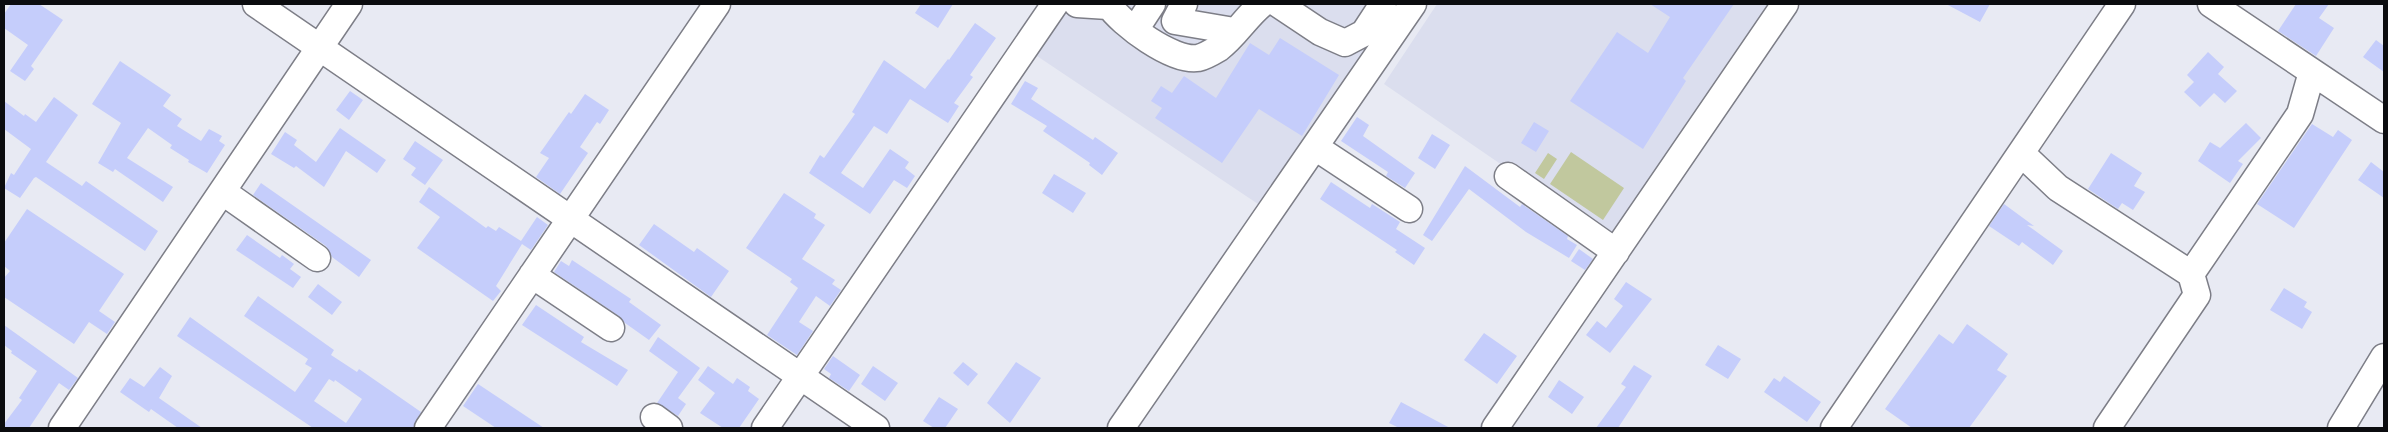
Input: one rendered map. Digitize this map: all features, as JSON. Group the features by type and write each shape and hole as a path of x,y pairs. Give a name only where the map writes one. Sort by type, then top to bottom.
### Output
{"street":[{"path":"256,4 876,428"},
{"path":"62,428 349,4"},
{"path":"428,428 717,4"},
{"path":"765,428 1055,4"},
{"path":"1077,4 1108,5 1135,30 1172,54 1198,58 1218,48 1262,4"},
{"path":"1135,30 1152,4"},
{"path":"1184,4 1175,21 1234,31"},
{"path":"1278,4 1320,32 1346,43 1364,33 1384,4"},
{"path":"1121,428 1413,4"},
{"path":"1495,428 1785,4"},
{"path":"1834,428 2122,4"},
{"path":"2211,4 2384,120"},
{"path":"2191,274 2300,114 2312,72"},
{"path":"1315,147 1409,209"},
{"path":"2021,153 2058,188 2191,274 2197,295 2107,428"},
{"path":"1508,176 1616,252"},
{"path":"222,192 316,258"},
{"path":"532,275 611,328"},
{"path":"2341,428 2384,357"}],"shaded area":[{"path":"1069,4 1400,4 1261,206 1034,54"},
{"path":"1437,4 1770,4 1610,239 1384,84"}],"green space":[{"path":"1571,152 1624,188 1603,220 1550,184"},
{"path":"1548,153 1557,159 1544,179 1535,173"}],"building":[{"path":"11,4 39,4 63,20 31,66 34,69 25,81 10,71 28,45 4,28 4,14"},
{"path":"921,4 953,4 938,28 915,13"},
{"path":"1650,4 1734,4 1683,78 1686,81 1643,149 1570,101 1617,32 1648,53 1670,17"},
{"path":"1946,4 1990,4 1980,22"},
{"path":"2296,4 2329,4 2319,18 2334,28 2316,56 2278,31"},
{"path":"975,23 996,38 970,75 973,77 954,103 959,106 948,123 910,99 887,134 874,126 841,173 863,188 890,149 909,162 905,168 915,176 907,188 894,180 870,214 809,173 820,155 824,158 855,114 852,112 884,60 925,89 949,60"},
{"path":"1280,38 1339,75 1302,136 1259,109 1222,163 1155,118 1162,108 1151,101 1161,86 1172,93 1184,76 1216,98 1250,43 1269,55"},
{"path":"2376,40 2384,46 2384,72 2363,57"},
{"path":"2208,52 2224,67 2218,74 2237,91 2225,103 2214,93 2200,107 2184,92 2194,82 2187,75"},
{"path":"120,61 171,95 163,106 182,119 177,126 201,141 209,129 222,136 219,141 225,145 207,173 188,162 189,160 170,148 172,145 148,128 127,158 173,187 163,202 115,169 113,172 98,163 121,123 92,104"},
{"path":"1025,81 1038,88 1031,99 1093,140 1095,137 1118,153 1102,175 1089,165 1090,163 1043,131 1047,126 1011,104"},
{"path":"350,91 363,100 349,120 336,110"},
{"path":"585,94 609,110 600,124 597,122 580,147 588,153 560,194 536,177 549,158 540,153 569,112 571,114"},
{"path":"54,97 78,115 46,162 82,186 86,181 158,231 145,251 36,177 20,198 4,188 11,173 14,175 31,149 4,129 4,101 24,116 25,114 36,122"},
{"path":"1357,117 1369,125 1363,136 1415,173 1405,188 1386,176 1388,172 1341,141"},
{"path":"1534,122 1549,131 1536,152 1521,143"},
{"path":"2246,123 2261,138 2238,161 2243,164 2230,183 2198,161 2210,142 2220,148"},
{"path":"2312,124 2333,137 2338,130 2352,140 2294,228 2257,204"},
{"path":"340,128 386,160 377,173 346,151 324,187 296,166 294,168 271,154 285,132 297,140 294,145 316,162"},
{"path":"1432,134 1450,145 1435,169 1418,158"},
{"path":"415,141 443,160 425,185 411,175 416,168 403,159"},
{"path":"2111,153 2142,173 2134,186 2145,192 2133,210 2122,203 2118,209 2088,189"},
{"path":"2371,162 2384,172 2384,198 2358,180"},
{"path":"1465,166 1520,207 1522,204 1568,236 1567,239 1577,245 1569,258 1526,232 1469,189 1432,241 1423,235"},
{"path":"1054,174 1086,193 1073,213 1042,193"},
{"path":"1331,182 1370,208 1372,204 1400,222 1396,229 1425,248 1414,265 1395,252 1397,250 1320,199"},
{"path":"261,183 371,260 359,277 332,257 326,246 253,195"},
{"path":"429,187 486,228 488,226 496,231 499,227 521,241 537,217 548,225 531,250 522,244 496,286 501,291 493,301 417,248 440,217 419,202"},
{"path":"784,193 816,214 814,218 825,225 802,259 835,280 832,284 841,290 830,306 816,296 799,322 813,331 797,355 767,335 798,288 790,282 792,279 746,248"},
{"path":"2004,204 2034,226 2027,225 2063,251 2053,265 2022,242 2019,246 1989,226"},
{"path":"27,209 124,274 99,311 115,322 107,334 89,322 74,344 4,297 4,278 10,271 4,266 4,243"},
{"path":"654,224 694,252 697,248 729,271 711,297 639,245"},
{"path":"247,235 280,258 282,255 294,264 290,269 301,277 293,288 236,250"},
{"path":"1579,249 1593,259 1585,270 1571,261"},
{"path":"572,260 631,299 629,302 661,325 649,340 625,323 619,316 554,272 561,261 569,266"},
{"path":"1626,282 1652,299 1610,353 1586,335 1597,321 1606,328 1623,306 1614,299"},
{"path":"318,284 342,302 332,315 308,297"},
{"path":"2284,288 2307,302 2304,307 2312,312 2302,329 2270,310"},
{"path":"258,296 334,350 331,355 357,372 359,369 421,412 413,428 313,428 177,336 190,317 295,392 312,368 305,364 308,359 244,316","holes":["329,379 334,382 335,380 362,399 346,423 314,401"]},
{"path":"536,305 584,337 581,342 628,370 617,386 522,325"},
{"path":"1967,324 2008,354 1997,370 2007,376 1969,428 1912,428 1885,409 1939,334 1953,344"},
{"path":"4,325 78,378 69,390 59,383 29,428 4,428 4,424 22,400 19,398 37,371 11,353 12,351 4,345"},
{"path":"1484,333 1517,356 1497,384 1464,360"},
{"path":"658,337 700,368 678,398 686,404 678,416 657,403 678,372 649,351"},
{"path":"1718,345 1741,359 1728,379 1705,365"},
{"path":"833,356 860,375 849,391 829,378 831,374 824,369"},
{"path":"963,362 978,374 968,386 953,373"},
{"path":"1016,362 1041,378 1010,423 987,403"},
{"path":"1634,365 1652,376 1618,428 1596,428 1626,387 1621,384"},
{"path":"708,366 733,384 737,378 750,387 748,391 759,399 739,428 723,428 700,413 715,393 698,380"},
{"path":"873,366 898,383 885,401 861,384"},
{"path":"160,367 172,376 159,398 202,428 178,428 151,409 149,412 120,392 130,378 144,387"},
{"path":"1784,376 1821,402 1807,422 1764,392 1774,378 1780,382"},
{"path":"1559,380 1584,397 1572,414 1548,397"},
{"path":"478,384 544,428 496,428 463,406"},
{"path":"939,397 958,409 945,428 934,428 923,421"},
{"path":"1401,402 1450,428 1399,428 1389,423"}]}
